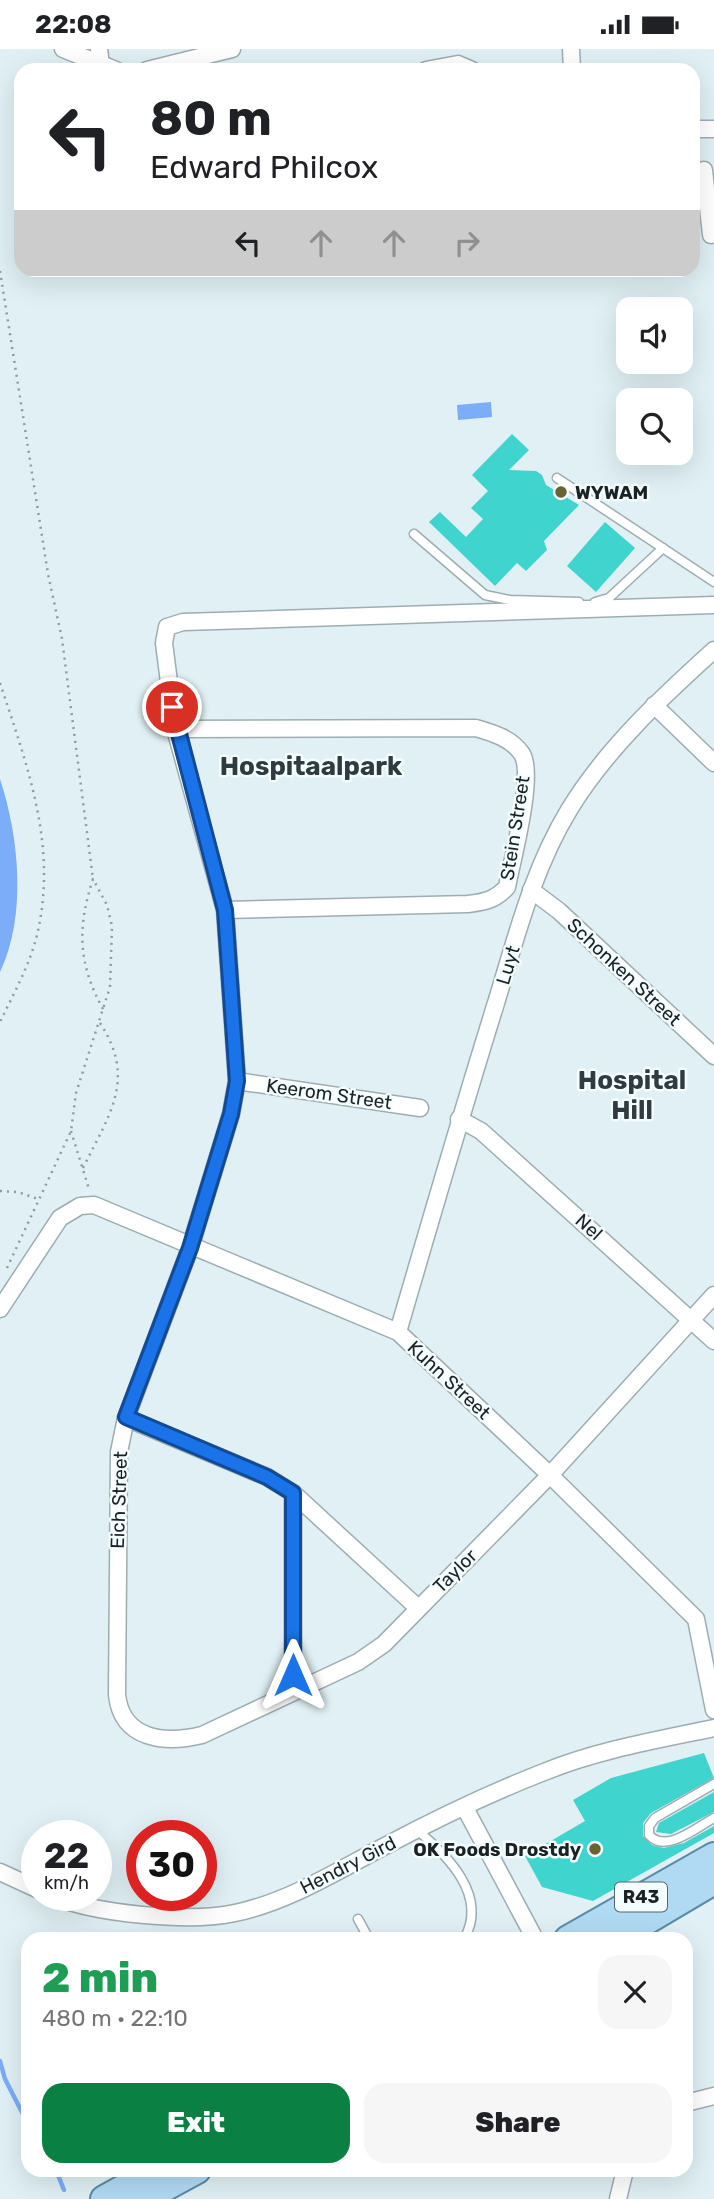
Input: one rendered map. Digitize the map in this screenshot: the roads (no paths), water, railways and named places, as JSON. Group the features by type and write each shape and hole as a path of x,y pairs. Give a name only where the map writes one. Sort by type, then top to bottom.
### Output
{"main road":[{"name":"R43","path":"580,1932 714,1856"},
{"name":"R43","path":"628,1932 714,1881"},
{"path":"104,2199 143,2177"},
{"path":"144,2199 184,2177"}],"street":[{"path":"63,49 97,63"},
{"path":"197,63 233,49"},
{"path":"704,169 711,235"},
{"name":"Eich Street","path":"130,1728 121,1718 117,1695 119,1452 126,1417 190,1248 231,1114 237,1081 225,910 175,729 164,643 167,627 183,622 714,605"},
{"name":"Luyt","path":"398,1332 459,1119 531,890 570,809 654,705 714,650"},
{"path":"654,705 714,762"},
{"name":"Stein Street","path":"175,729 476,728 512,742 523,756 525,784 507,887 498,897 468,904 225,910"},
{"name":"Schonken Street","path":"531,890 559,911 714,1056"},
{"name":"Keerom Street","path":"237,1081 420,1108"},
{"name":"Nel","path":"459,1119 481,1131 714,1341"},
{"name":"Kuhn Street","path":"0,1309 60,1218 80,1206 94,1205 190,1248 398,1332 550,1475 696,1619 714,1633"},
{"name":"Taylor","path":"130,1728 163,1738 184,1739 202,1735 358,1662 384,1644 550,1475 714,1295"},
{"path":"126,1417 267,1477 293,1493 418,1608"},
{"path":"293,1493 293,1675 297,1690"},
{"path":"696,1619 714,1710"},
{"name":"Hendry Gird","path":"112,1910 190,1917 234,1913 314,1883 416,1830 546,1771 616,1749 714,1728"},
{"path":"465,1808 532,1932"},
{"path":"0,1872 21,1882"},
{"path":"693,2101 714,2096"},
{"path":"618,2199 623,2177"}],"lane":[{"path":"557,478 714,582"},
{"path":"414,534 479,592 510,600 592,603 605,600 663,548"},
{"path":"714,1784 655,1818 649,1826 649,1835 660,1842 670,1842 714,1818"},
{"path":"416,1830 446,1854 464,1883 471,1909 471,1924 467,1932"},
{"path":"358,1919 365,1932"}],"water":[{"path":"491,402 492,417 458,420 457,405"},
{"path":"0,779 12,826 17,901 9,950 0,972"}],"waterway":[{"path":"0,2061 5,2079 21,2110"},
{"path":"59,2177 64,2190"}],"place":[{"name":"WYWAM","path":"561,492"},
{"name":"OK Foods Drostdy","path":"595,1849"}],"district":[{"name":"Hospitaalpark","path":"311,766"},
{"name":"Hospital Hill","path":"632,1094"}]}
